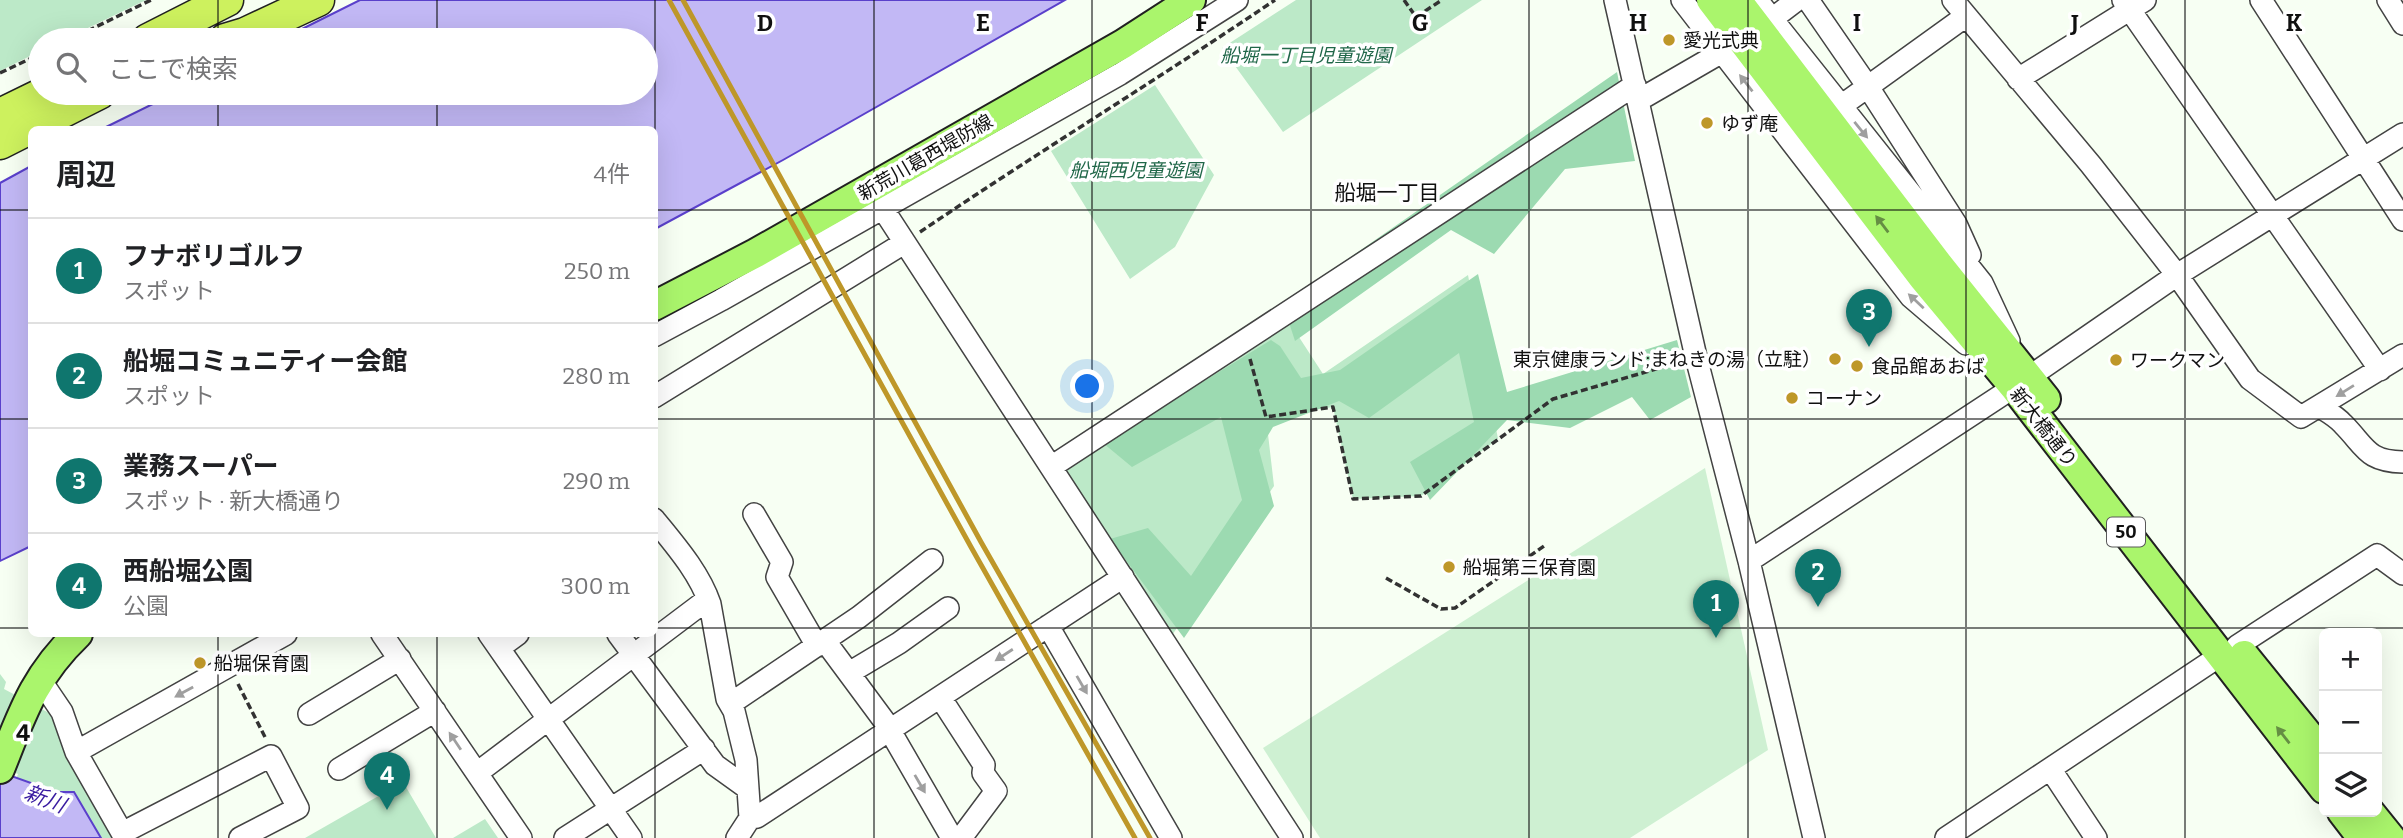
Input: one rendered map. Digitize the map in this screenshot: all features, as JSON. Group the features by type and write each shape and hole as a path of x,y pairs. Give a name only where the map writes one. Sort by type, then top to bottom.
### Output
{"highway":[{"path":"161,28 206,0"},
{"path":"172,28 227,0"},
{"path":"224,28 278,0"},
{"path":"258,28 318,0"},
{"path":"0,116 28,102"},
{"path":"34,126 75,105"},
{"path":"0,143 28,129"}],"main road":[{"name":"新荒川葛西堤防線","path":"658,304 756,253 1123,44 1191,0"},
{"name":"新大橋通り","path":"1711,0 2017,376 2229,650 2319,782"},
{"name":"新大橋通り","path":"1737,0 1931,272"},
{"path":"0,769 39,678 54,657 75,637"},
{"name":"新大橋通り","path":"2229,650 2319,749"},
{"path":"2346,817 2362,838"},
{"path":"2374,817 2391,838"}],"street":[{"path":"658,333 883,209 1119,74 1237,0"},
{"path":"1615,0 1696,357 1816,836"},
{"path":"1682,0 1911,297 2017,376"},
{"path":"1757,0 1982,283"},
{"path":"1772,19 1797,0"},
{"path":"1808,0 1956,223 2017,376"},
{"path":"2261,0 2403,220"},
{"path":"2388,0 2403,23"},
{"path":"2018,79 2132,3 2273,216 2380,370"},
{"path":"1841,106 1868,87 1959,8 2091,165 2177,275 2250,379 2301,417 2403,355"},
{"path":"1051,467 1244,340 1637,92 1722,52"},
{"path":"1749,561 2017,376 2403,134"},
{"path":"883,209 1292,838"},
{"path":"658,395 904,243"},
{"path":"2320,407 2342,422 2369,454 2385,461 2403,461"},
{"path":"754,514 782,562 777,577 821,643 849,673 889,730 952,838"},
{"path":"658,524 688,564 708,598 727,699 746,760 750,818 737,838"},
{"path":"1946,838 2377,555 2403,574"},
{"path":"730,705 901,586 932,560"},
{"path":"750,818 757,817 1123,577"},
{"path":"658,637 708,598"},
{"path":"849,673 899,643 948,608"},
{"path":"1048,626 1171,838"},
{"path":"76,752 281,637"},
{"path":"384,637 521,838"},
{"path":"620,637 715,765 747,788"},
{"path":"477,773 657,637"},
{"path":"494,641 611,808 624,835"},
{"path":"309,714 400,659"},
{"path":"39,678 62,712 76,752 123,836 271,756 299,808 240,838"},
{"path":"940,697 984,765 983,773 996,791 961,838"},
{"path":"338,769 435,711"},
{"path":"565,838 704,749"},
{"path":"2050,770 2096,838"}],"path":[{"path":"94,28 151,0"},
{"path":"904,243 1040,151 1275,0"},
{"path":"1404,0 1416,17 1443,0"},
{"path":"0,73 28,60"},
{"path":"1244,340 1266,417 1333,407 1353,499 1421,496 1553,399 1696,357"},
{"path":"1386,578 1441,609 1455,608 1544,546"},
{"path":"229,666 273,752 271,756"}],"green space":[{"path":"0,0 146,0 88,28 28,28 28,57 0,71"},
{"name":"船堀一丁目児童遊園","path":"1296,0 1482,0 1283,132 1222,48"},
{"path":"1617,72 1635,161 1565,169 1494,254 1451,230 1295,341 1283,304"},
{"name":"船堀西児童遊園","path":"1155,85 1214,175 1175,247 1130,279 1051,151"},
{"path":"1478,274 1507,392 1677,340 1691,397 1650,420 1632,397 1570,428 1507,420 1430,500 1410,462 1474,422 1459,353 1369,418 1339,401 1273,427 1259,450 1274,506 1184,638 1110,539 1148,528 1191,576 1242,500 1221,417 1132,467 1103,443 1271,340 1280,346 1301,378 1340,370"},
{"path":"1468,275 1498,439 1421,496 1353,499 1333,407 1266,417 1274,486 1166,644 1051,467 1284,314 1323,374"},
{"path":"1705,468 1768,750 1630,838 1320,838 1263,748"},
{"path":"0,674 6,682 4,689 51,714 64,750 113,838 0,838 0,819 18,774 0,767"},
{"path":"403,782 436,838 305,838"},
{"path":"485,819 498,838 453,838"}],"water":[{"path":"360,0 1065,0 783,160 658,227 658,126 108,126 151,105 658,105 658,28 304,28"},
{"path":"28,168 28,547 0,561 0,183"},
{"name":"新川","path":"0,772 56,792 74,792 101,838 0,838"}],"railway":[{"path":"669,0 1135,838"},
{"path":"683,0 981,542 1150,838"}],"place":[{"name":"愛光式典","path":"1669,40"},
{"name":"ゆず庵","path":"1707,123"},
{"name":"業務スーパー","path":"1869,347"},
{"name":"東京健康ランド;まねきの湯（立駐）","path":"1835,359"},
{"name":"ワークマン","path":"2116,360"},
{"name":"食品館あおば","path":"1857,366"},
{"name":"コーナン","path":"1792,398"},
{"name":"船堀第三保育園","path":"1449,567"},
{"name":"船堀コミュニティー会館","path":"1818,607"},
{"name":"フナボリゴルフ","path":"1716,638"},
{"name":"船堀保育園","path":"200,663"},
{"name":"西船堀公園","path":"387,810"}],"district":[{"name":"船堀一丁目","path":"1387,193"}]}
